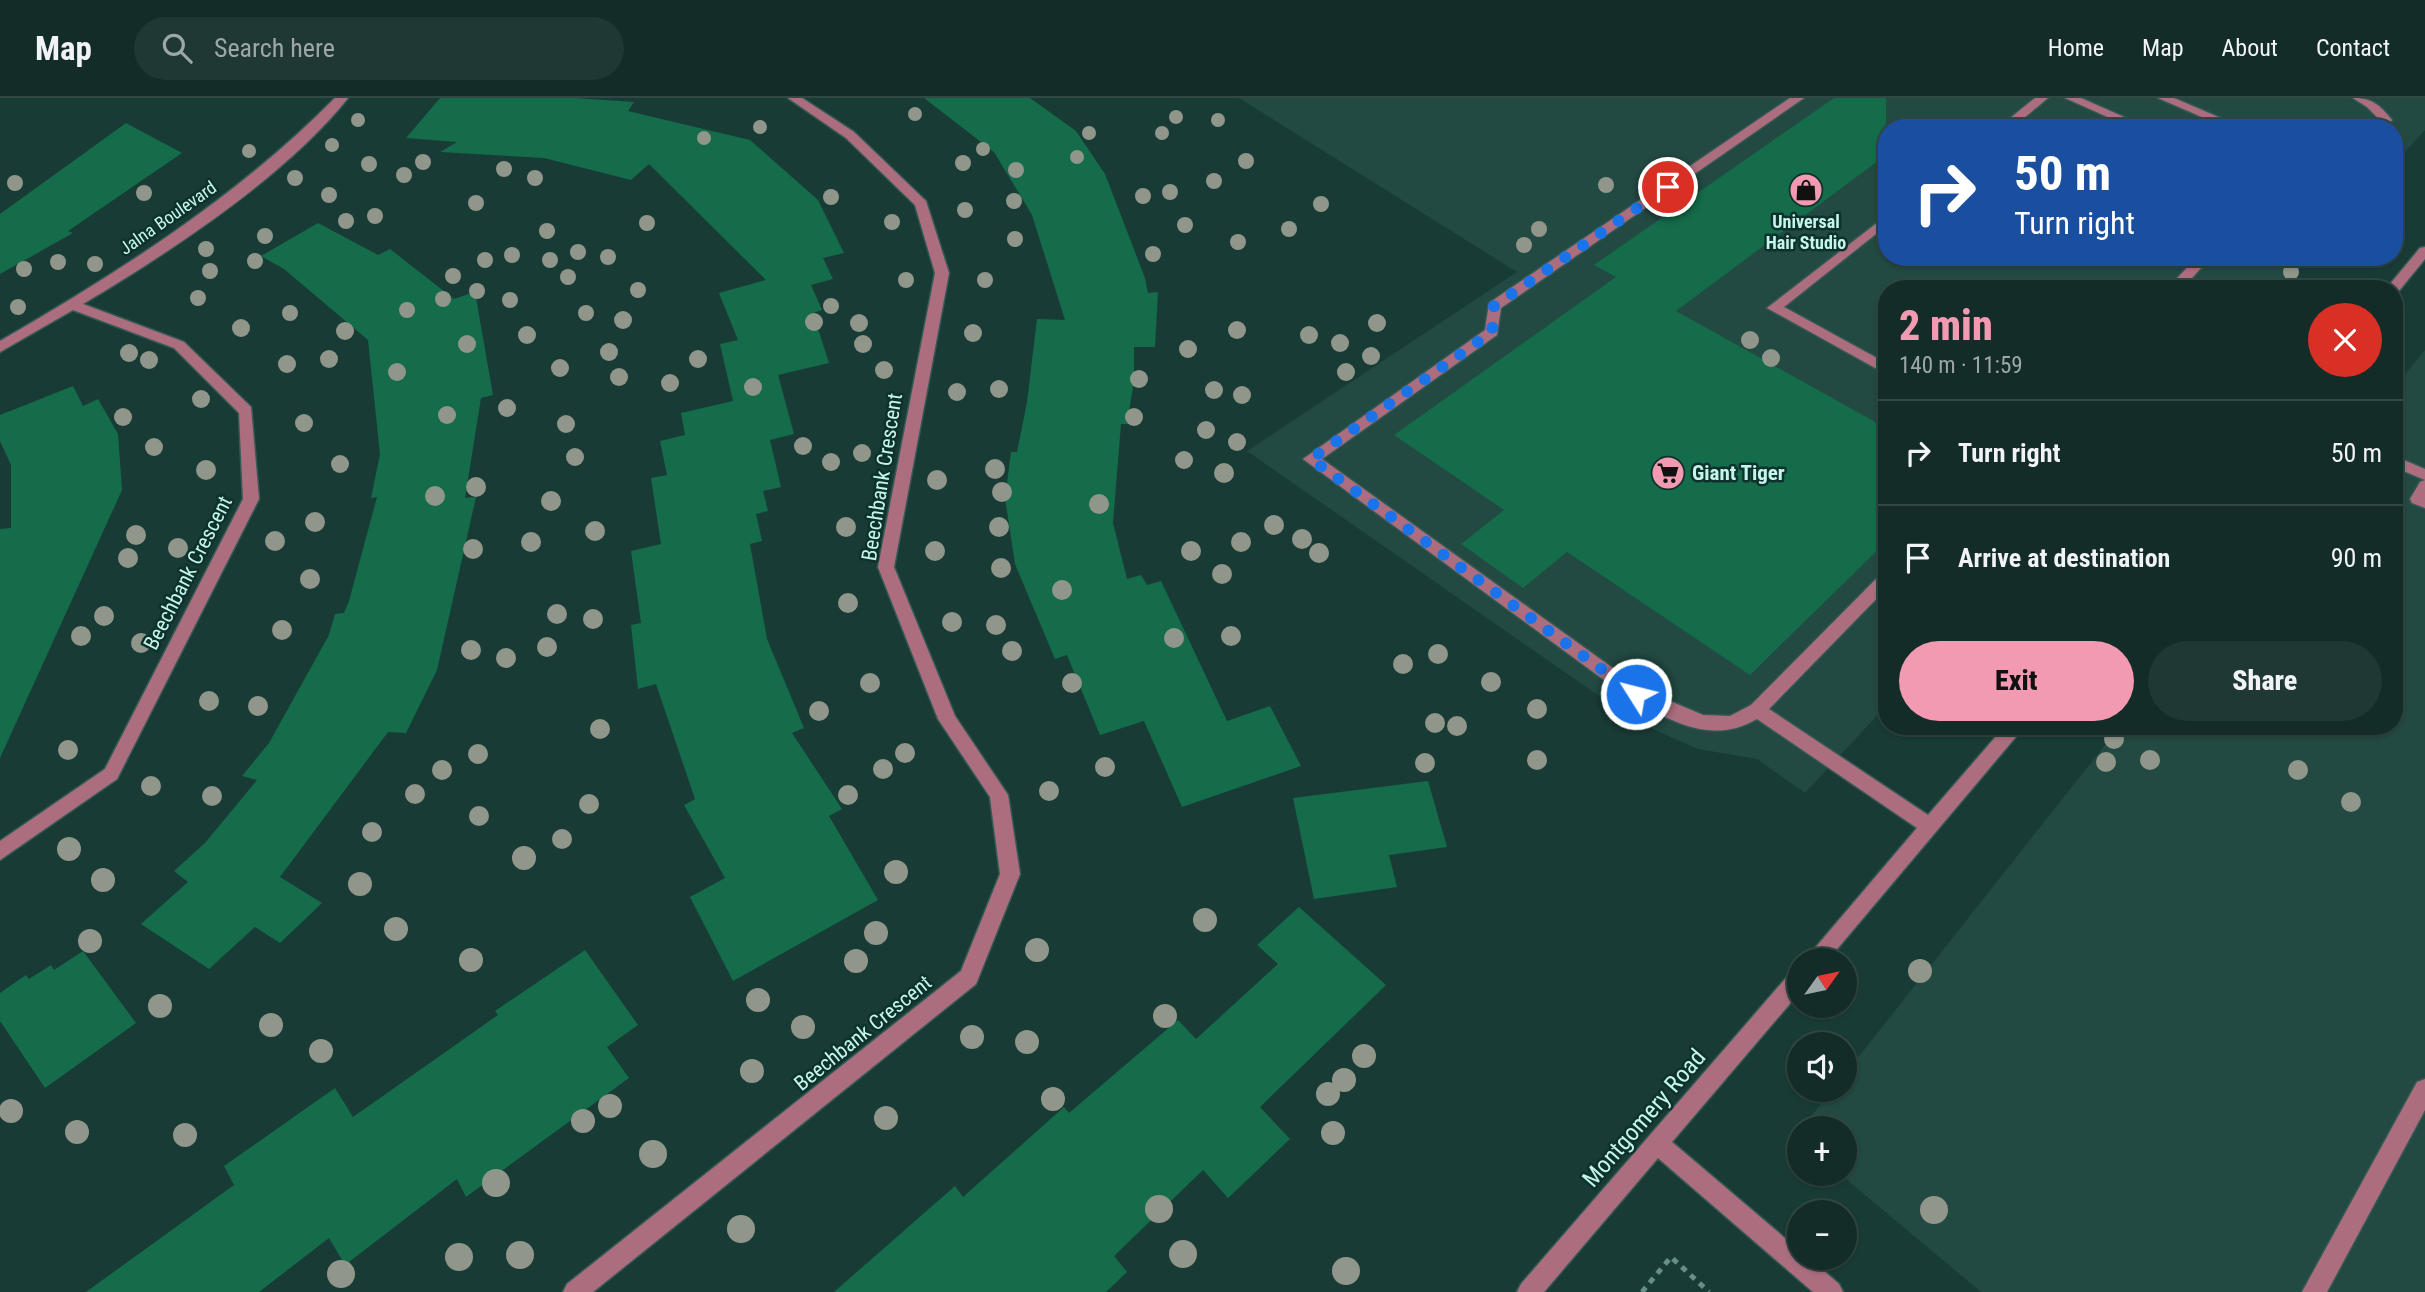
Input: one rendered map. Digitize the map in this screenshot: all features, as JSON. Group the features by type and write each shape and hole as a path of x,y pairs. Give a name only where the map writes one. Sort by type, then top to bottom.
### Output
{"street":[{"name":"Jalna Boulevard","path":"0,347 73,305 214,209 311,132 342,98"},
{"name":"Beechbank Crescent","path":"575,1292 969,977 1010,874 999,795 947,719 886,567 942,273 921,204 850,135 794,98"},
{"path":"1798,98 1494,306 1492,332 1311,459 1636,694 1672,712 1701,721 1728,724 1757,710 1878,587"},
{"path":"2015,119 2042,98"},
{"path":"2071,98 2121,119"},
{"path":"2164,98 2216,119"},
{"path":"2359,98 2371,104 2385,119"},
{"path":"1878,226 1774,308 1878,365"},
{"path":"2401,280 2425,251"},
{"path":"2183,280 2197,266"},
{"name":"Beechbank Crescent","path":"0,852 111,774 251,499 246,411 179,345 73,305"},
{"path":"2403,465 2425,475"},
{"path":"2425,486 2418,499 2425,502"},
{"path":"1757,710 1930,826"},
{"path":"1825,948 2008,735"},
{"name":"Montgomery Road","path":"1529,1292 1787,992"},
{"path":"2314,1292 2425,1089"},
{"path":"1657,1143 1831,1292"}],"path":[{"path":"1642,1292 1671,1257 1709,1292"}],"shaded area":[{"path":"1239,98 2425,98 2425,130 2403,154 2403,119 1878,119 1878,266 2298,266 2285,280 1878,280 1878,715 1805,793 1757,759 1698,749 1635,721 1247,451 1517,272"},
{"path":"2425,350 2425,1292 1981,1292 1854,1186 1857,1186 1857,1116 1811,1116 1822,1102 1857,1102 1857,1059 2113,735 2403,735 2403,377"}],"building":[{"path":"440,98 575,98 634,102 628,111 750,140 818,200 844,253 823,258 833,279 811,285 822,310 813,313 829,363 778,375 794,434 770,440 781,487 763,491 768,511 756,514 762,541 750,544 767,639 804,728 792,733 842,809 829,816 878,900 733,981 690,897 725,878 684,805 695,799 656,684 638,689 631,625 641,623 631,551 661,544 651,478 667,475 660,441 685,435 681,413 733,401 720,344 738,340 719,293 766,280 649,164 631,180 544,158 440,152 457,142 406,138"},
{"path":"924,98 1030,98 1076,131 1105,174 1145,278 1148,293 1158,292 1155,347 1134,347 1134,381 1127,424 1121,424 1113,523 1127,579 1141,575 1147,585 1161,581 1227,721 1270,706 1301,766 1182,807 1144,721 1100,735 1067,655 1055,659 1015,564 1005,498 1011,452 1017,452 1027,402 1037,319 1065,320 1032,215 994,152"},
{"name":"Giant Tiger","path":"1834,98 1886,98 1886,119 1878,119 1878,161 1676,311 1878,424 1878,550 1750,675 1567,552 1523,588 1461,544 1504,510 1394,435 1616,277 1594,265"},
{"path":"126,123 182,153 68,231 73,233 0,274 0,214"},
{"path":"318,223 378,255 390,249 454,299 475,292 493,395 481,398 465,498 476,497 437,670 406,733 388,732 280,877 322,903 280,943 255,927 209,969 141,924 188,882 174,871 205,843 257,780 242,776 269,743 329,635 335,614 344,613 377,497 371,498 380,454 368,340 284,269 261,256"},
{"path":"73,386 83,406 98,399 118,434 122,490 0,758 0,529 11,528 11,465 0,441 0,415"},
{"path":"1428,781 1447,847 1389,855 1397,887 1314,899 1293,798"},
{"path":"1299,907 1386,985 1260,1107 1290,1139 1228,1198 1203,1170 1114,1256 1127,1272 1106,1292 834,1292 955,1186 963,1197 1064,1107 1069,1113 1178,1020 1196,1039 1278,964 1257,945"},
{"path":"585,950 638,1025 607,1047 629,1078 466,1197 457,1179 345,1265 329,1238 259,1292 86,1292 234,1185 224,1166 335,1088 353,1117 498,1015 495,1011"},
{"path":"83,951 136,1023 45,1088 0,1021 0,993 26,975 29,979 51,965 54,970"}],"place":[{"name":"Universal Hair Studio","path":"1806,190"},
{"name":"Giant Tiger","path":"1668,473"}],"route":[{"path":"1636,694 1311,459 1492,332 1494,306 1668,187"}]}
